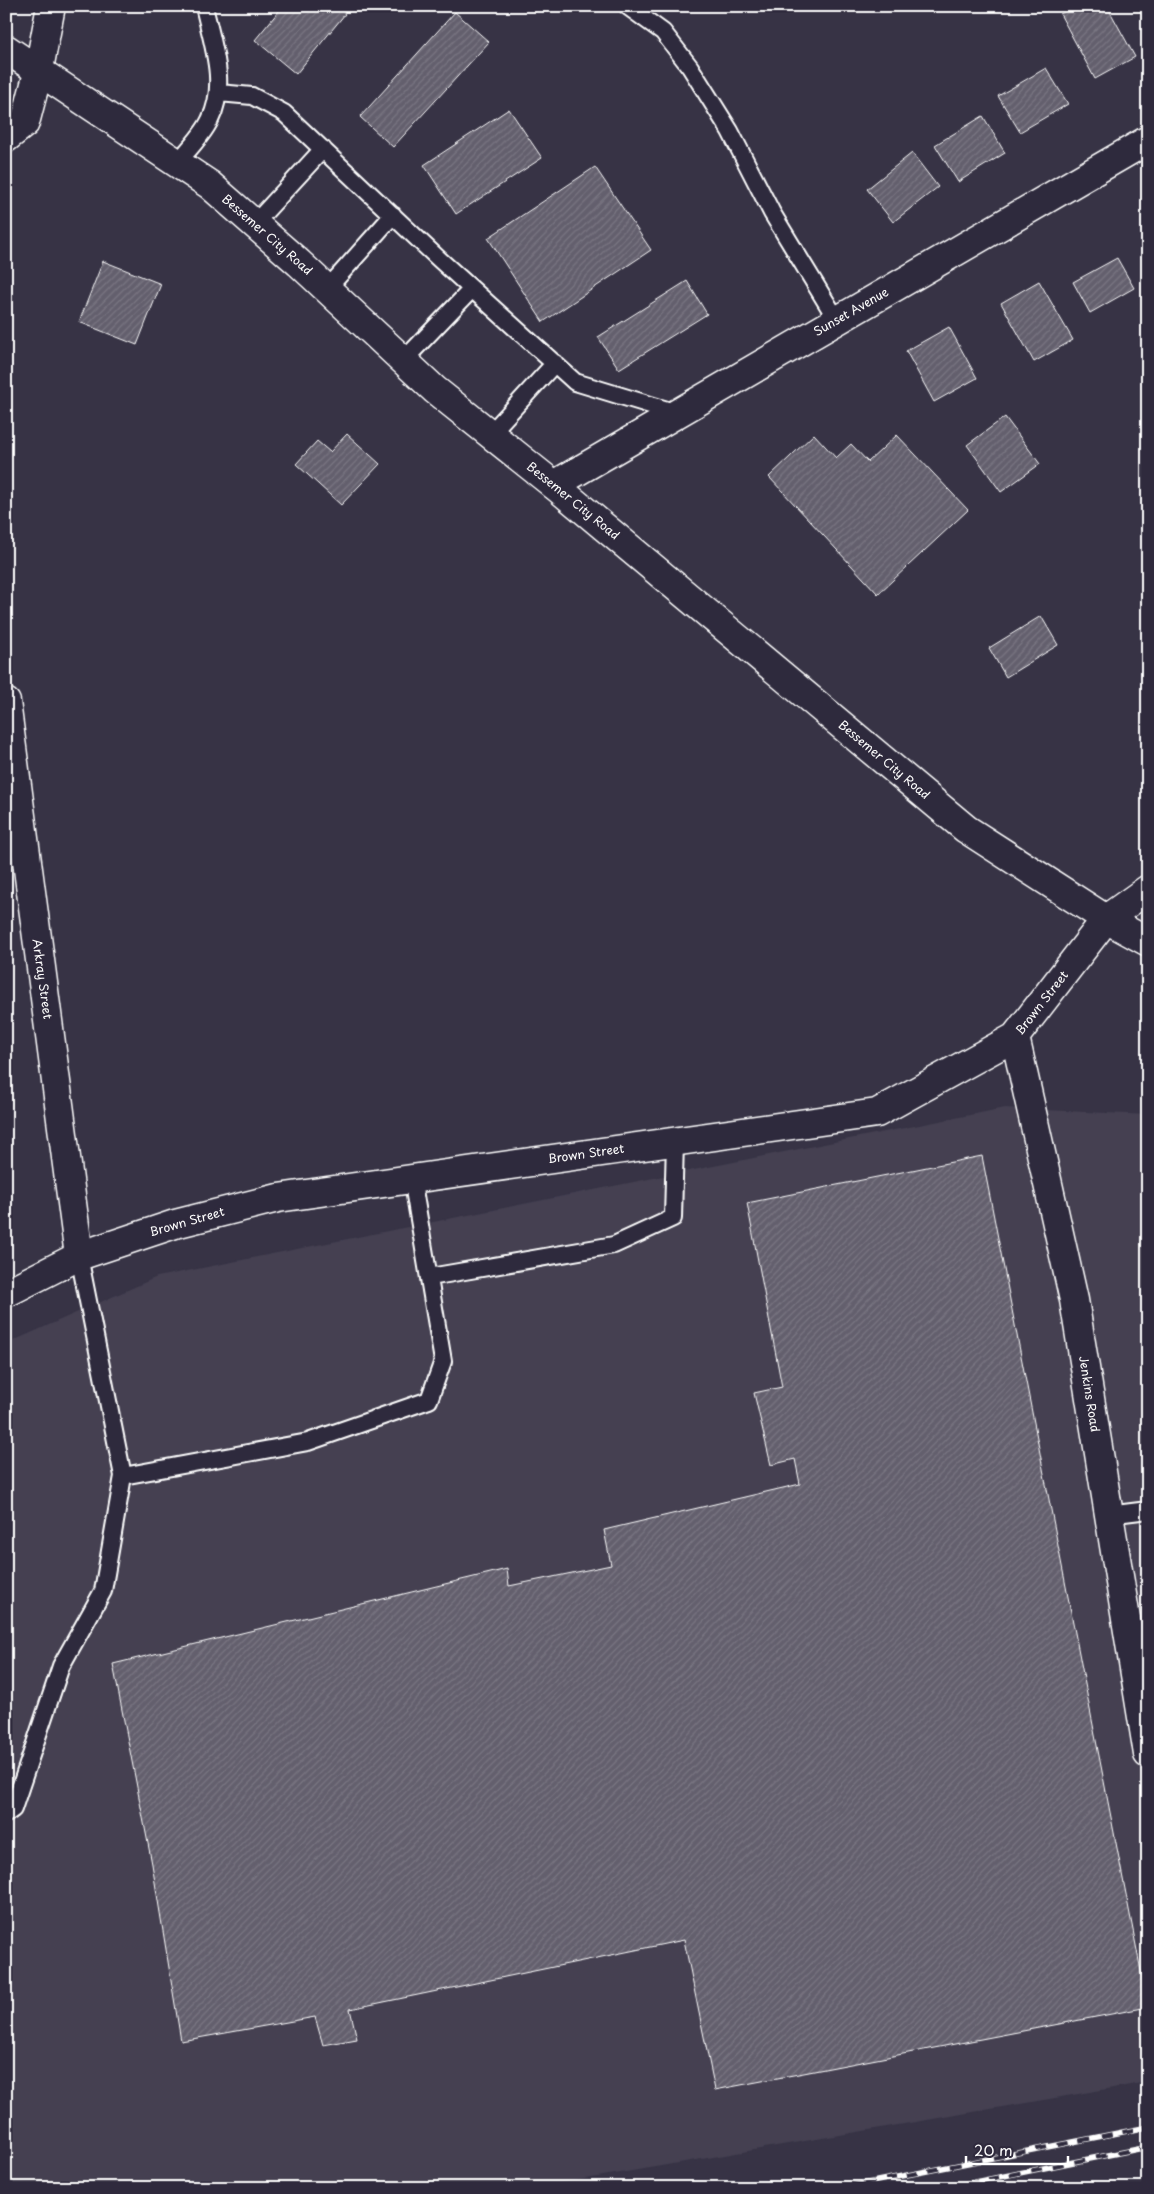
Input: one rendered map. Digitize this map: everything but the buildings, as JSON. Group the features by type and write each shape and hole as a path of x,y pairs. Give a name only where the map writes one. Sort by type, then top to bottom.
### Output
{"street":[{"path":"6,138 25,123 39,69 51,6"},
{"name":"Bessemer City Road","path":"6,49 39,69 210,186 327,289 435,390 554,485 966,829 1106,919 1148,942"},
{"name":"Sunset Avenue","path":"554,485 1148,140"},
{"name":"Arkray Street","path":"6,702 79,1256"},
{"name":"Brown Street","path":"6,1293 79,1256 174,1224 278,1198 877,1113 1015,1037 1106,919 1148,889"},
{"name":"Jenkins Road","path":"1015,1037 1074,1300 1108,1515 1138,1641 1148,1754"}],"lane":[{"path":"177,163 210,121 219,93 216,56 204,6"},
{"path":"627,6 663,32 690,67 730,131 772,213 837,320"},
{"path":"219,93 252,96 284,113 472,289 575,382 677,413"},
{"path":"254,224 323,149"},
{"path":"327,289 393,215"},
{"path":"404,360 472,289"},
{"path":"490,434 555,363"},
{"path":"430,1276 614,1245 673,1218 675,1141"},
{"path":"123,1476 308,1442 429,1400 443,1360 412,1178"},
{"path":"6,1814 13,1809 62,1666 103,1592 123,1476 79,1256"},
{"path":"1108,1515 1148,1510"}],"shaded area":[{"path":"1005,1108 1148,1115 1148,2082 533,2188 6,2188 6,1344 157,1277"}],"railway":[{"path":"842,2188 1148,2127"},
{"path":"945,2188 1148,2147"}]}
